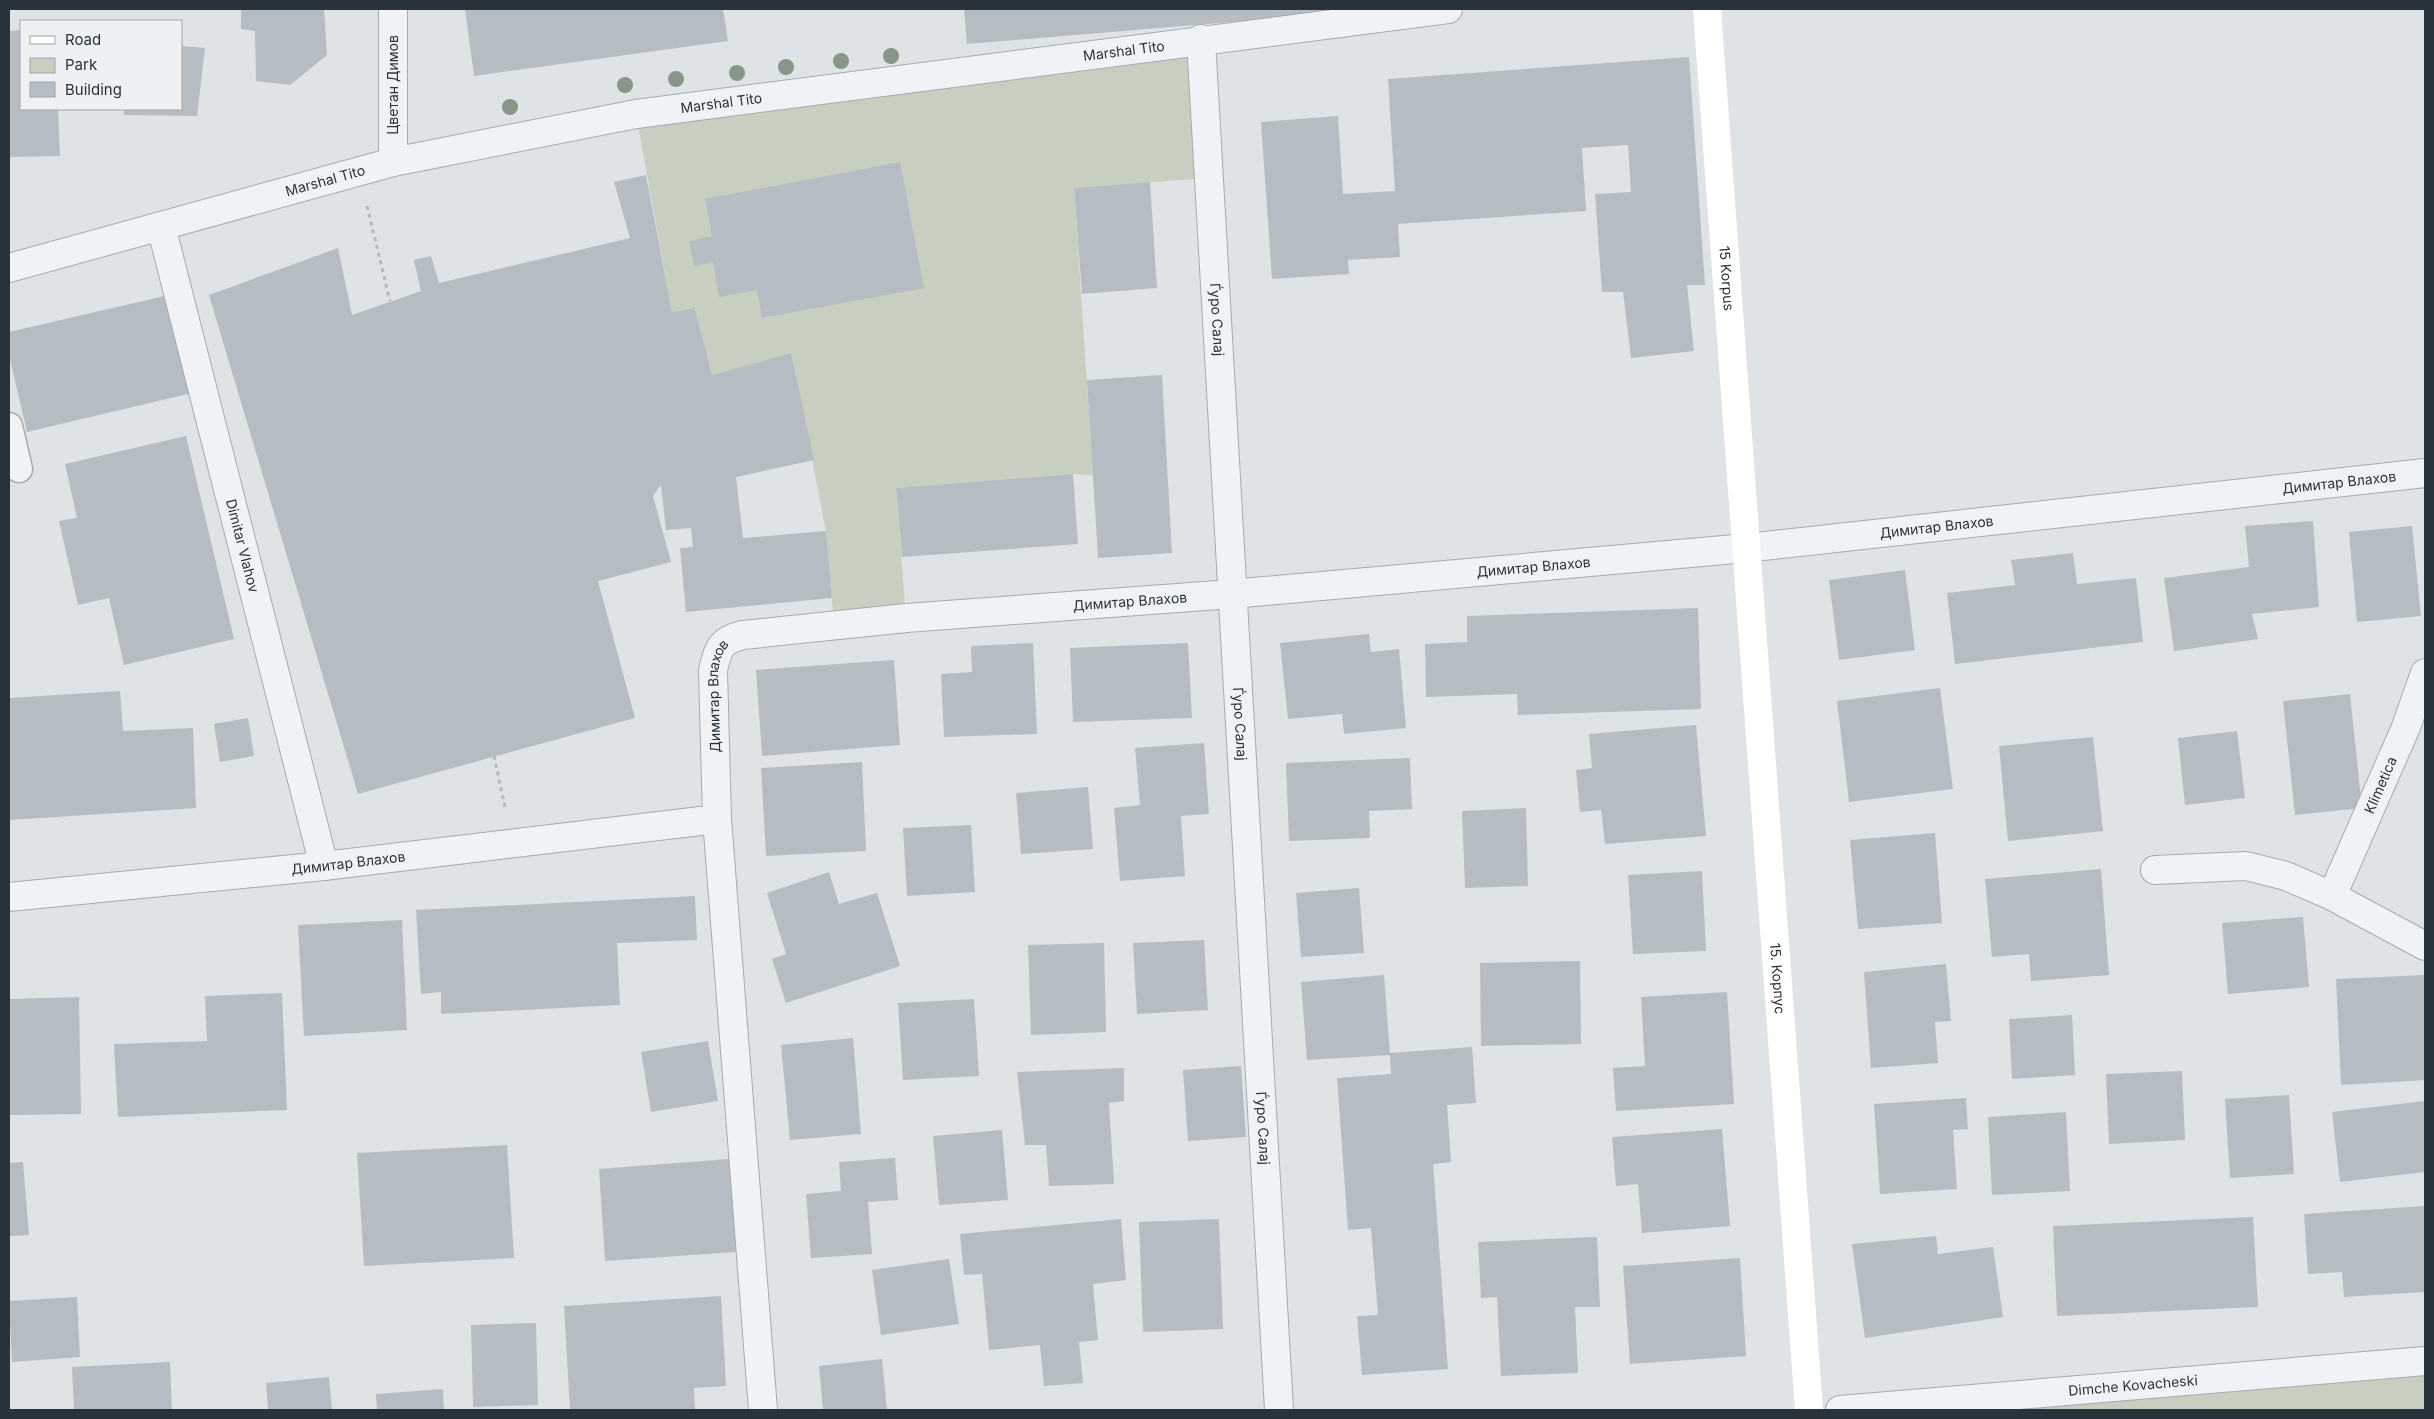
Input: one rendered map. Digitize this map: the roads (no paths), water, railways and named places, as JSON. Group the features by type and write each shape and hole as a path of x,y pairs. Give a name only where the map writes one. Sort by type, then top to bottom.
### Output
{"street":[{"name":"Цветан Димов","path":"393,9 393,162"},
{"name":"Marshal Tito","path":"9,268 393,162 636,114 1200,39 1448,9"},
{"name":"15 Korpus","path":"1706,9 1746,548"},
{"name":"Ѓуро Салај","path":"1200,39 1279,1410"},
{"name":"Dimitar Vlahov","path":"161,226 324,866"},
{"name":"Димитар Влахов","path":"9,897 324,866 717,819 713,670 716,655 722,644 730,638 906,618 1232,594 1746,548 2425,474"},
{"name":"15. Корпус","path":"1746,548 1809,1410"},
{"name":"Klimetica","path":"2332,896 2406,727 2425,673"},
{"path":"717,819 763,1410"},
{"path":"2155,870 2246,866 2286,876 2332,896 2425,946"},
{"name":"Dimche Kovacheski","path":"1840,1410 2425,1361"}],"lane":[{"path":"9,426 19,469"}]}
